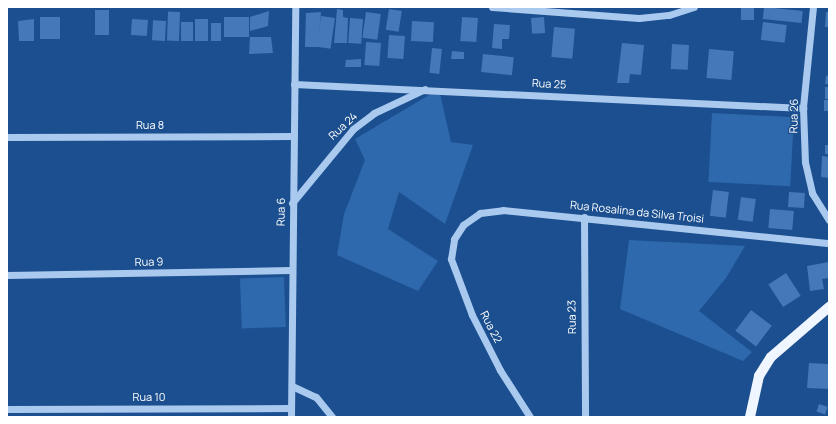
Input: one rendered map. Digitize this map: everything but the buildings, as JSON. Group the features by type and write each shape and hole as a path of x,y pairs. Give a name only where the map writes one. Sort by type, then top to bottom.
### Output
{"main road":[{"path":"750,417 759,376 771,357 829,306"}],"street":[{"name":"Rua 6","path":"291,417 291,270 295,7"},
{"path":"492,7 639,18 669,15 694,7"},
{"name":"Rua 26","path":"813,7 804,108 805,162 812,192 829,220"},
{"name":"Rua 25","path":"294,84 427,88 804,108"},
{"name":"Rua 24","path":"292,204 353,129 374,113 427,88"},
{"name":"Rua 8","path":"7,137 294,136"},
{"name":"Rua Rosalina da Silva Troisi","path":"454,239 463,225 480,213 503,210 829,243"},
{"name":"Rua 23","path":"584,217 585,417"},
{"name":"Rua 22","path":"454,239 451,258 472,315 500,370 530,417"},
{"name":"Rua 9","path":"7,275 291,270"},
{"path":"292,386 316,397 332,417"},
{"name":"Rua 10","path":"7,408 291,408"}],"shaded area":[{"path":"439,89 451,142 473,145 445,224 399,192 388,229 438,261 418,291 337,255 344,214 365,160 355,139"},
{"path":"712,113 794,117 790,186 708,182"},
{"path":"629,240 745,246 726,278 699,311 752,352 743,361 620,309"},
{"path":"284,277 286,327 242,329 240,279"}]}
